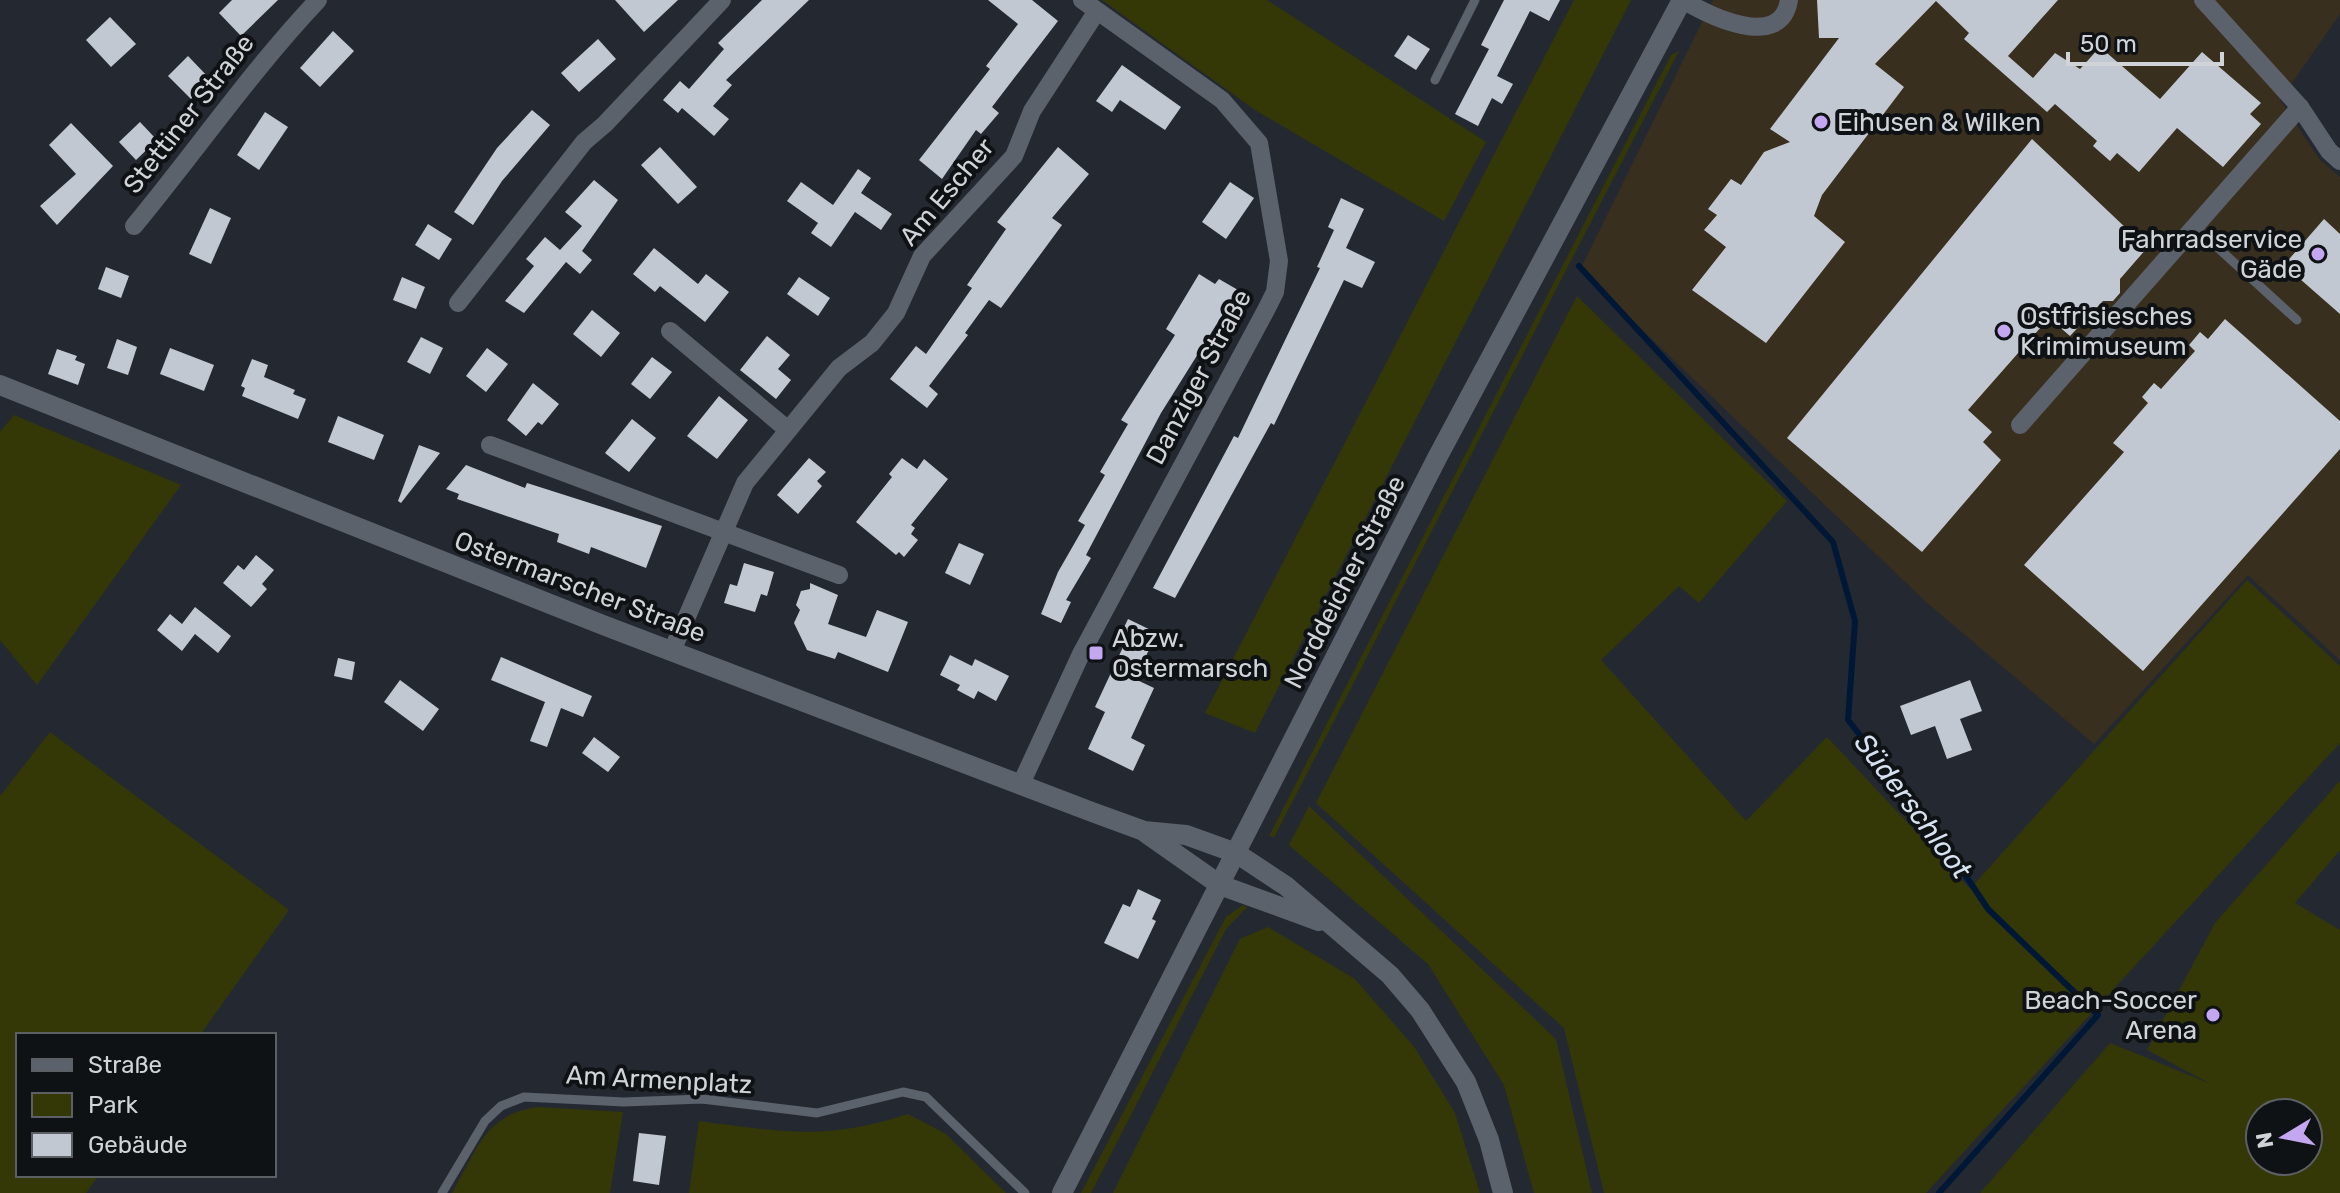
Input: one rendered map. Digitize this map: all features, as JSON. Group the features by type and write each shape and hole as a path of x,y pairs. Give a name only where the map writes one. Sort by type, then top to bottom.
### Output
{"main road":[{"name":"Norddeicher Straße","path":"1062,1193 1437,458 1682,0"},
{"name":"Ostermarscher Straße","path":"0,385 672,651 1144,831 1220,885 1330,925"},
{"name":"Ostermarscher Straße","path":"1144,831 1186,835 1236,853 1286,886 1390,975 1444,1045 1466,1082 1489,1140 1503,1193"}],"street":[{"name":"Stettiner Straße","path":"134,226 196,152 268,53 318,0"},
{"path":"458,303 584,142 605,124 722,0"},
{"path":"1682,0 1735,24 1756,28 1776,21 1789,0"},
{"path":"2203,0 2300,107 2329,151 2340,161"},
{"name":"Am Escher","path":"672,651 745,483 839,368 872,343 896,313 922,256 1014,156 1032,111 1089,5"},
{"name":"Danziger Straße","path":"1021,784 1095,626 1275,292 1279,261 1259,143 1222,100 1089,5"},
{"path":"2020,425 2300,107"},
{"path":"670,331 788,430"},
{"path":"490,445 839,575"}],"lane":[{"path":"1435,80 1475,0"},
{"path":"2195,227 2297,320"},
{"name":"Am Armenplatz","path":"442,1193 485,1121 501,1106 524,1097 624,1102 702,1099 817,1113 903,1092 926,1097 1025,1193"}],"shaded area":[{"path":"1713,0 2340,0 2340,14 2280,100 2320,160 2340,177 2340,660 2248,575 2094,744 1926,602 1580,270"}],"green space":[{"path":"1102,0 1267,0 1486,142 1444,221 1255,110"},
{"path":"1574,0 1631,0 1255,733 1205,713"},
{"path":"1679,51 1282,822 1274,837 1269,836 1671,55"},
{"path":"1577,296 1787,501 1699,603 1679,586 1601,660 1746,821 1827,737 1970,889 2247,580 2340,666 2340,743 1926,1193 1604,1193 1564,1028 1316,803"},
{"path":"14,415 181,485 37,685 0,640 0,432"},
{"path":"50,732 289,910 201,1033 16,1033 16,1177 98,1177 86,1193 0,1193 0,796"},
{"path":"2340,781 2340,850 2295,903 2340,930 2340,1193 1980,1193 2110,1043 2211,1084 2147,1050 2215,923"},
{"path":"1309,806 1556,1039 1592,1193 1534,1193 1504,1085 1428,964 1289,845"},
{"path":"1243,905 1247,907 1226,929 1091,1193 1081,1193 1226,917"},
{"path":"1268,927 1355,979 1415,1048 1455,1113 1480,1193 1113,1193 1240,939"},
{"path":"537,1107 623,1112 610,1193 452,1193 484,1137 494,1126 519,1111"},
{"path":"908,1114 946,1134 1006,1193 689,1193 699,1121 804,1132 852,1128"}],"building":[{"path":"232,0 278,0 241,36 219,13"},
{"path":"615,0 678,0 644,32"},
{"path":"762,0 809,0 726,80 732,85 713,106 729,119 714,136 682,108 678,113 663,100 680,81 689,89 724,49 718,43"},
{"path":"988,0 1032,0 1058,21 992,107 999,113 981,134 976,130 942,179 919,160 990,69 986,66 1018,24"},
{"path":"1504,0 1560,0 1549,21 1530,11 1497,76 1513,84 1502,104 1492,98 1478,126 1455,114 1489,49 1481,45"},
{"path":"1817,0 2058,0 2008,56 2033,78 2055,53 2080,69 2100,47 2160,99 2202,52 2261,103 2250,114 2261,124 2223,167 2177,128 2139,172 2117,153 2110,161 2093,146 2097,141 2055,104 2047,112 1964,39 1969,33 1936,1 1875,64 1904,87 1822,195 1814,216 1845,242 1766,343 1692,290 1726,247 1704,230 1717,215 1708,209 1731,179 1741,185 1764,152 1790,142 1770,129 1839,38 1819,38"},
{"path":"110,17 136,44 111,67 86,40"},
{"path":"333,31 354,51 320,87 300,68"},
{"path":"1408,35 1430,49 1416,70 1394,56"},
{"path":"598,39 616,59 579,92 561,73"},
{"path":"188,56 211,80 191,99 168,76"},
{"path":"1122,65 1181,107 1165,130 1120,100 1112,112 1096,101"},
{"path":"532,110 550,125 502,181 473,225 454,212 497,148"},
{"path":"265,112 288,127 259,170 237,155"},
{"path":"140,122 157,140 136,160 119,142"},
{"path":"71,123 113,166 57,225 40,206 76,174 49,145"},
{"path":"2032,139 2147,248 2120,279 2120,293 2113,301 2103,301 2070,336 2049,318 1968,410 1992,432 1983,442 2001,460 1922,552 1787,438"},
{"path":"660,147 697,187 678,204 641,165"},
{"path":"1058,147 1089,174 1052,218 1062,225 1001,308 989,300 965,333 968,335 929,386 938,394 927,408 890,379 916,346 926,354 972,288 967,285 1006,229 997,222"},
{"path":"858,169 871,178 861,193 892,214 881,230 855,212 831,247 811,233 818,223 787,201 801,182 833,205"},
{"path":"594,180 618,200 582,251 592,260 580,274 566,262 524,313 505,301 534,266 526,259 545,237 560,250 582,226 565,212"},
{"path":"1230,182 1254,198 1226,239 1202,222"},
{"path":"1341,198 1364,209 1346,248 1375,262 1362,288 1344,280 1274,425 1271,423 1175,598 1153,588 1234,436 1238,438 1320,268 1317,267 1334,230 1328,227"},
{"path":"210,208 231,218 211,264 189,254"},
{"path":"2324,219 2340,234 2340,314 2284,265"},
{"path":"428,224 452,239 439,260 415,245"},
{"path":"654,248 698,284 706,274 729,292 705,322 660,286 655,292 633,274"},
{"path":"106,267 129,276 121,298 98,289"},
{"path":"1199,274 1215,284 1219,279 1238,290 1161,413 1086,555 1091,558 1066,600 1071,602 1061,623 1041,614 1058,572 1085,525 1078,521 1105,475 1100,472 1128,424 1121,420 1175,335 1166,329"},
{"path":"402,277 425,287 416,309 393,300"},
{"path":"799,277 830,298 818,316 787,294"},
{"path":"592,310 620,333 601,357 573,334"},
{"path":"2225,319 2340,421 2340,449 2143,671 2024,565 2124,452 2113,443 2148,403 2142,397 2154,383 2161,389 2195,351 2189,345 2200,332 2208,339"},
{"path":"767,336 790,355 778,369 791,380 776,399 740,370"},
{"path":"421,337 443,348 430,374 407,362"},
{"path":"117,339 137,347 128,375 107,368"},
{"path":"170,348 214,365 204,391 160,374"},
{"path":"487,348 508,364 486,392 466,376"},
{"path":"57,349 77,356 75,360 85,364 78,385 48,374"},
{"path":"652,357 672,372 650,399 631,384"},
{"path":"252,359 268,365 264,377 295,390 293,394 306,399 298,419 242,396 245,388 241,386"},
{"path":"533,383 559,404 542,425 538,422 526,436 507,420"},
{"path":"719,396 748,420 717,459 687,436"},
{"path":"338,416 384,435 374,460 328,442"},
{"path":"632,419 656,438 629,472 605,453"},
{"path":"419,445 440,453 401,503 398,501"},
{"path":"809,458 826,472 817,481 822,486 798,514 777,495"},
{"path":"902,458 917,469 924,459 948,479 911,525 915,528 911,534 918,540 904,557 899,552 896,555 856,522 892,477 889,474"},
{"path":"466,465 525,488 527,483 662,526 646,568 591,547 589,554 557,542 559,534 457,499 459,494 446,489"},
{"path":"959,543 984,554 970,585 945,573"},
{"path":"256,555 274,570 262,584 267,589 251,607 223,583 238,565 244,570"},
{"path":"744,563 774,572 767,596 761,594 755,612 724,603 730,584 737,586"},
{"path":"810,583 838,595 828,624 866,637 877,610 908,622 888,672 838,652 835,659 807,650 794,623 800,610 796,605 801,591 810,589"},
{"path":"195,607 231,636 218,653 195,634 182,651 157,630 170,614 182,624"},
{"path":"1128,619 1157,633 1135,679 1154,688 1131,738 1145,745 1133,771 1088,749 1105,712 1095,707 1124,645 1117,642"},
{"path":"950,655 972,666 975,659 1009,676 996,701 978,691 974,699 957,690 960,685 940,675"},
{"path":"501,657 592,696 583,717 561,708 547,747 530,741 545,702 491,680"},
{"path":"338,658 355,662 352,680 334,676"},
{"path":"400,680 439,709 423,731 384,702"},
{"path":"1970,680 1982,711 1960,719 1972,750 1947,759 1935,726 1911,735 1900,706"},
{"path":"594,737 620,757 608,772 582,753"},
{"path":"1138,889 1161,900 1152,919 1156,921 1138,959 1104,943 1123,904 1130,907"},
{"path":"639,1133 666,1136 659,1185 633,1181"}],"waterway":[{"name":"Süderschloot","path":"1579,266 1833,542 1855,621 1848,720 1933,827 1988,909 2098,1015 1939,1193"}],"place":[{"name":"Eihusen & Wilken","path":"1821,122"},
{"name":"Fahrradservice Gäde","path":"2318,254"},
{"name":"Ostfrisiesches Krimimuseum","path":"2004,331"},
{"name":"Abzw. Ostermarsch","path":"1096,653"},
{"name":"Beach-Soccer Arena","path":"2213,1015"}]}
